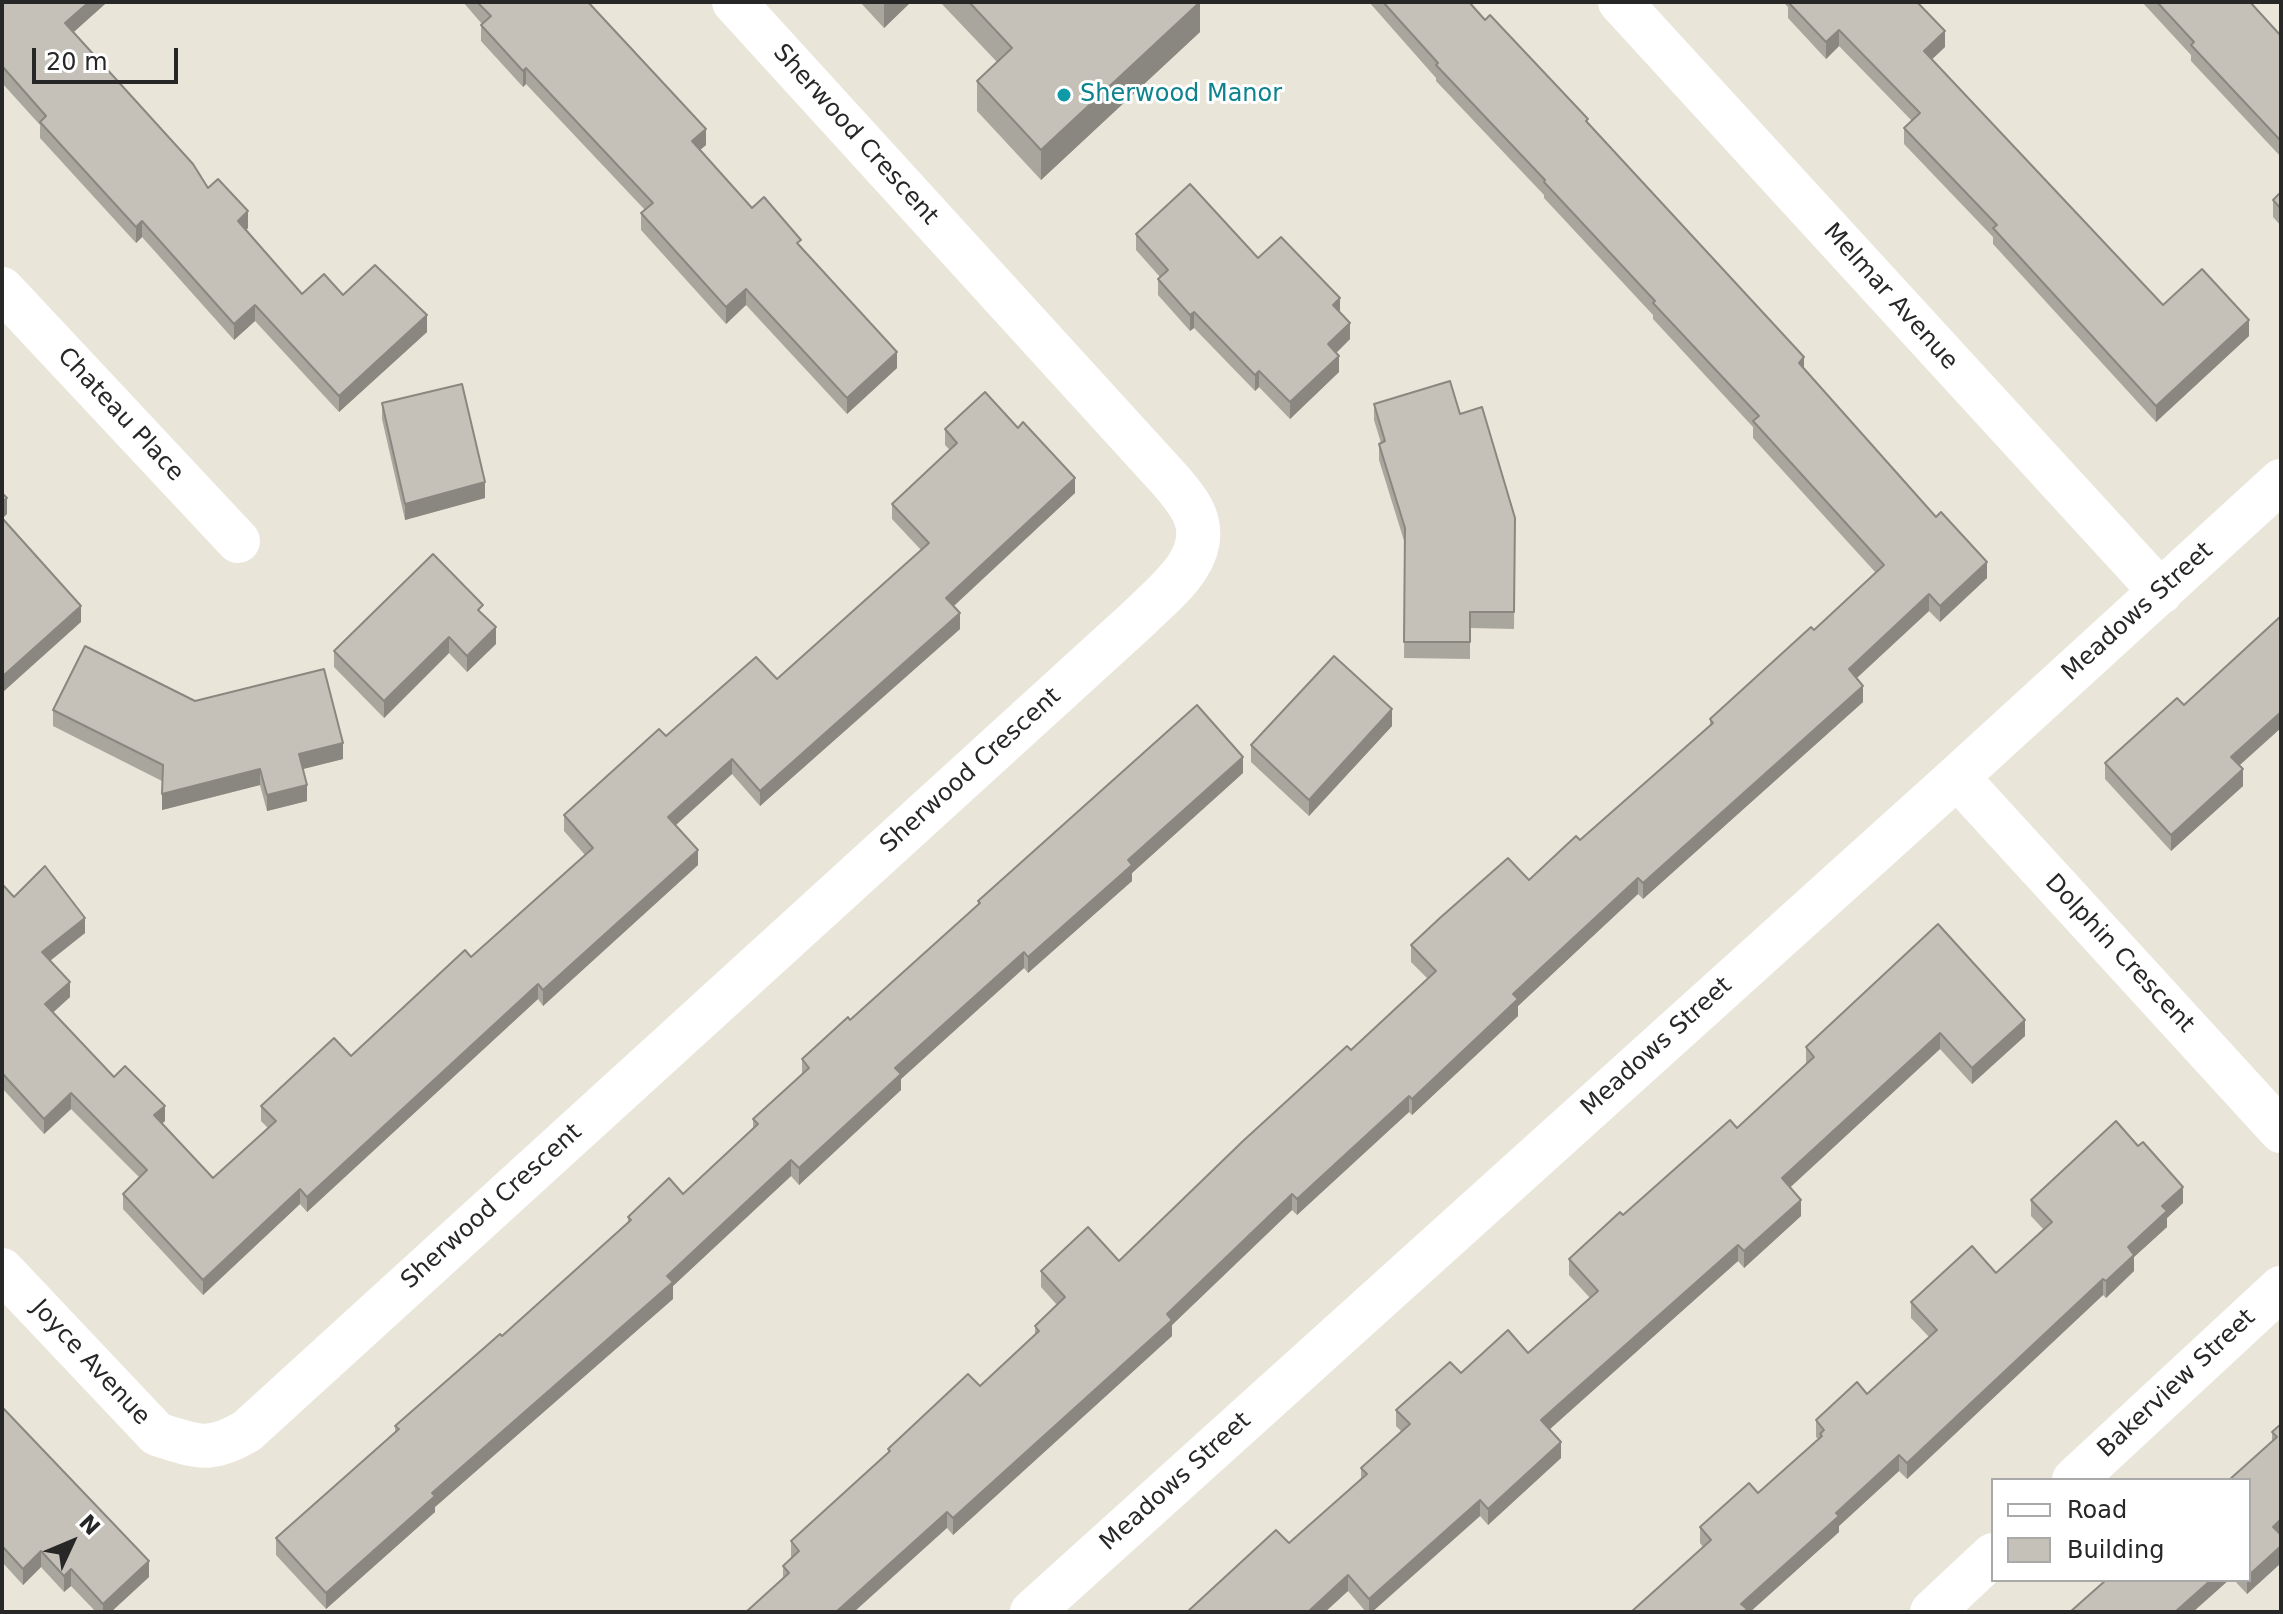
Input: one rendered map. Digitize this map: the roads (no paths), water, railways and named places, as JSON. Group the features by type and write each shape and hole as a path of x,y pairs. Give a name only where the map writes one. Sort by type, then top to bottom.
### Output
{"street":[{"name":"Sherwood Crescent","path":"187,1443 225,1444 247,1431 1158,600 1185,572 1199,545 1196,519 1189,503 1171,481 734,2"},
{"name":"Melmar Avenue","path":"1620,2 2161,592"},
{"name":"Chateau Place","path":"2,289 238,541"},
{"name":"Meadows Street","path":"1032,1612 2281,481"},
{"name":"Dolphin Crescent","path":"1957,777 2281,1131"},
{"name":"Joyce Avenue","path":"2,1270 157,1434 187,1443"},
{"name":"Bakerview Street","path":"2076,1478 2281,1288"},
{"path":"1932,1612 1991,1557"}],"place":[{"name":"Sherwood Manor","path":"1064,95"}]}
